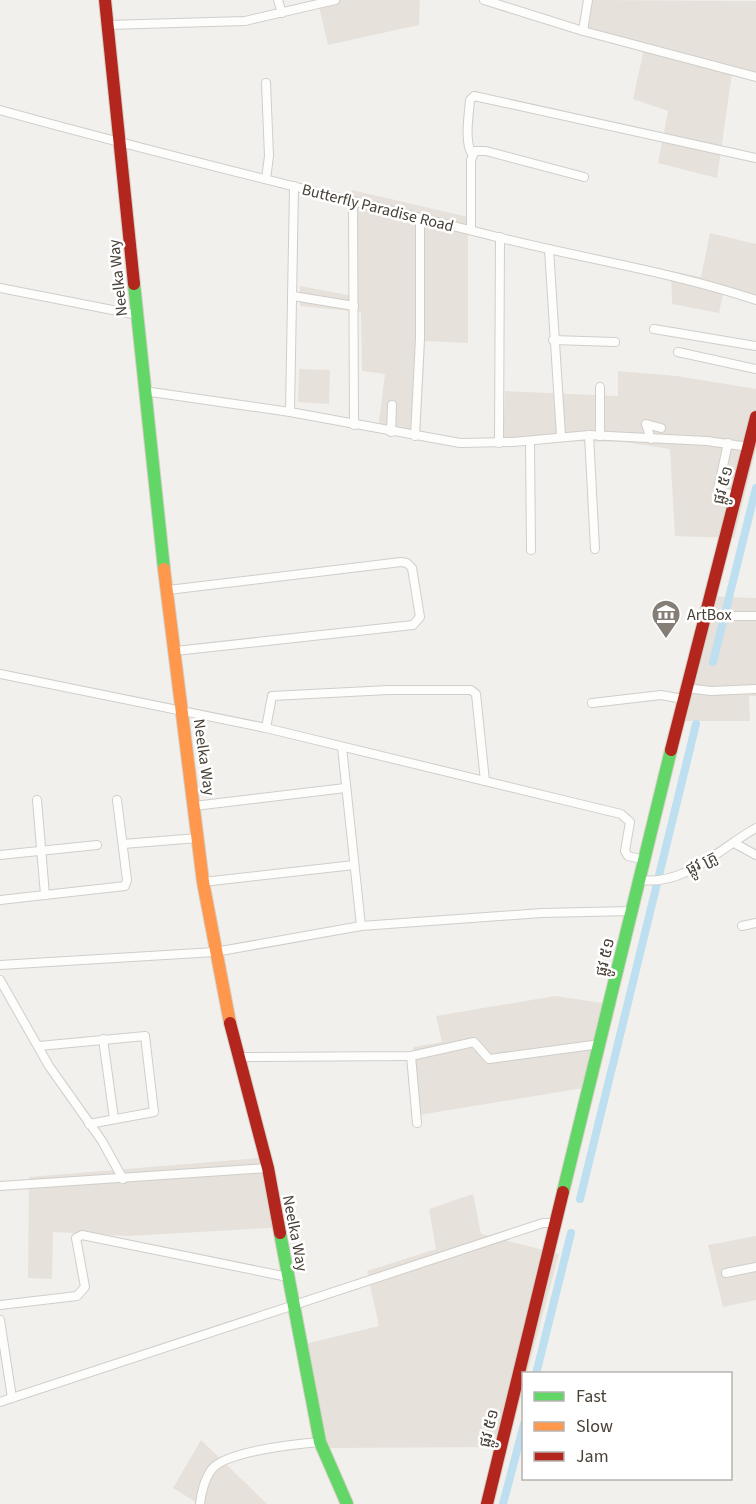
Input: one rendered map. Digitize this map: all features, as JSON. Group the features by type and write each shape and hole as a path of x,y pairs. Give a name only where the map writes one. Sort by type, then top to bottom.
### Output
{"street":[{"name":"Neelka Way","path":"105,0 159,530 203,882 214,952 237,1058 268,1168 320,1442 347,1504"},
{"path":"278,0 282,13"},
{"path":"107,25 245,21 335,0"},
{"path":"484,0 583,31 756,76"},
{"path":"583,31 588,0"},
{"path":"266,83 269,156 266,179"},
{"path":"471,229 472,154 468,148 470,100 474,96 756,158"},
{"name":"Butterfly Paradise Road","path":"0,110 119,143 420,218 724,288 756,300"},
{"path":"472,154 475,151 486,151 584,177"},
{"path":"290,412 294,186"},
{"path":"353,201 354,425"},
{"path":"415,436 420,339 420,218"},
{"path":"499,443 500,237"},
{"path":"549,249 553,340 561,436"},
{"path":"0,288 138,315"},
{"path":"293,296 354,306"},
{"path":"654,329 756,345"},
{"path":"553,340 615,342"},
{"path":"678,352 755,368"},
{"path":"600,387 600,436"},
{"path":"144,391 290,412 460,443 499,443 589,435 742,448 718,485 729,495"},
{"path":"390,432 392,405"},
{"name":"ផ្លូវ ៥១","path":"487,1504 632,911 644,880 645,860 678,695 710,616 729,495 742,448 756,417"},
{"path":"651,439 646,424 660,428"},
{"path":"589,435 595,549"},
{"path":"530,441 531,550"},
{"path":"168,590 401,562 407,563 412,568 420,618 413,625 175,651"},
{"path":"710,616 756,616"},
{"path":"0,674 182,709 621,814 630,822 625,851 635,860 645,860"},
{"path":"591,703 711,691 756,689"},
{"path":"266,728 272,696 388,690 471,690 476,694 485,781"},
{"path":"342,747 361,926"},
{"path":"195,806 345,788"},
{"path":"37,800 45,895"},
{"path":"0,897 45,895 125,886 127,880 117,800"},
{"name":"ផ្លូវ គ្រូ","path":"644,880 661,880 708,861 756,828"},
{"path":"123,844 198,838"},
{"path":"734,843 756,855"},
{"path":"0,855 98,845"},
{"path":"203,882 354,865"},
{"path":"0,965 214,952 361,926 542,913 632,911"},
{"path":"742,926 756,923"},
{"path":"0,980 62,1087 89,1124 123,1179"},
{"path":"39,1046 142,1035 147,1040 154,1112 89,1124"},
{"path":"104,1039 114,1119"},
{"path":"237,1058 411,1056 471,1042 478,1043 489,1059 600,1044"},
{"path":"411,1056 417,1123"},
{"path":"0,1186 268,1168"},
{"path":"0,1402 543,1223 555,1223"},
{"path":"0,1305 77,1296 83,1292 85,1287 76,1238 82,1235 288,1277"},
{"path":"726,1273 756,1268"},
{"path":"0,1320 12,1398"},
{"path":"200,1504 210,1472 222,1461 297,1444 320,1442"}],"shaded area":[{"path":"328,0 420,0 419,25 328,45 318,3"},
{"path":"589,0 756,1 756,79 732,73 717,178 658,163 668,111 633,99 644,49 584,33"},
{"path":"352,190 468,217 468,343 425,341 420,438 383,432 379,421 385,374 362,371 361,312 300,306 300,286 353,296"},
{"path":"710,233 756,244 756,301 723,294 719,313 672,304 671,271 701,277"},
{"path":"299,369 330,370 329,404 298,402"},
{"path":"618,371 677,376 756,389 756,448 734,538 675,536 670,449 624,442 569,441 503,447 505,391 618,396"},
{"path":"704,596 756,598 756,696 749,696 750,721 674,721"},
{"path":"555,996 616,1005 596,1086 419,1115 413,1047 442,1042 436,1016"},
{"path":"270,1157 287,1227 128,1236 53,1232 52,1279 28,1278 29,1177"},
{"path":"473,1194 481,1234 559,1254 527,1372 522,1372 522,1392 508,1447 320,1448 297,1346 379,1326 367,1271 436,1249 429,1209"},
{"path":"756,1236 756,1300 723,1307 708,1245"},
{"path":"201,1440 267,1504 199,1504 173,1488"}],"waterway":[{"path":"713,662 756,488"},
{"path":"580,1199 696,724"},
{"path":"536,1372 571,1233"},
{"path":"503,1504 522,1432"}],"traffic: fast":[{"path":"134,284 164,569"},
{"path":"563,1192 671,750"},
{"path":"280,1233 320,1442 347,1504"}],"traffic: slow":[{"path":"164,569 203,882 230,1023"}],"traffic: jam":[{"path":"105,0 134,284"},
{"path":"671,750 756,417"},
{"path":"230,1023 268,1168 280,1233"},
{"path":"487,1504 563,1192"}],"place":[{"name":"ArtBox","path":"666,640"}]}
